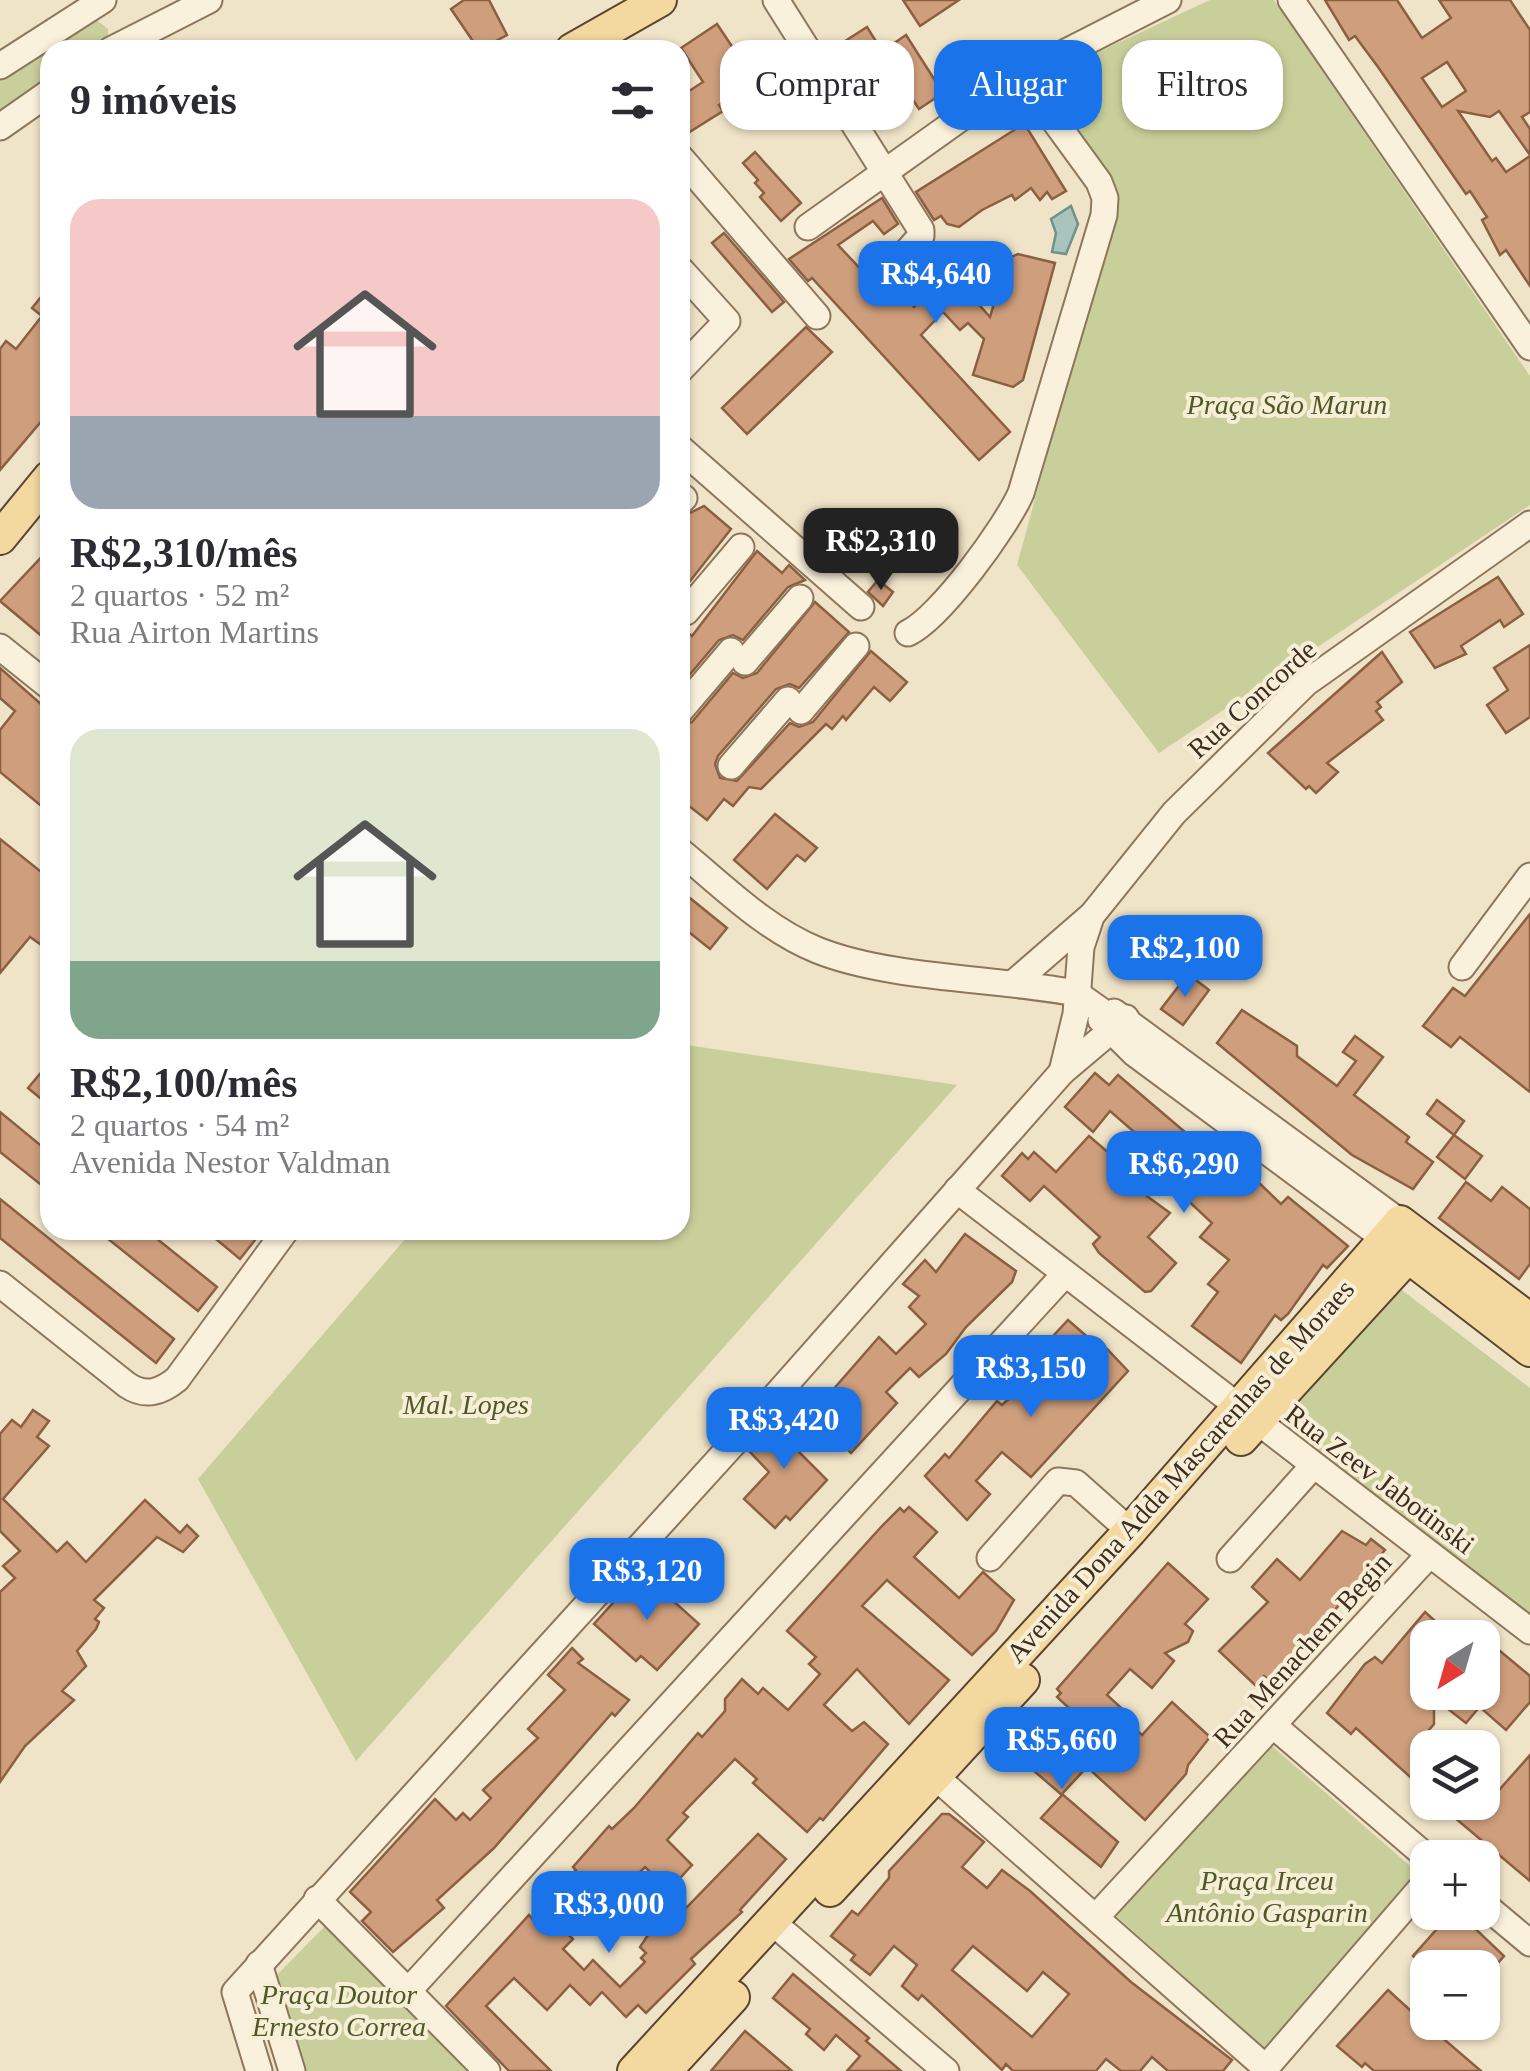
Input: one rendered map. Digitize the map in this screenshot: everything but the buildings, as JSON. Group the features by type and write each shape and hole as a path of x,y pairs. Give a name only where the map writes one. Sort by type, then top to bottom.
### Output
{"main road":[{"path":"590,40 660,0"},
{"path":"627,40 673,0"},
{"path":"0,538 40,489"},
{"path":"1404,1240 1530,1320"},
{"path":"1404,1240 1530,1350"},
{"name":"Avenida Dona Adda Mascarenhas de Moraes","path":"634,2071 779,1929 1404,1240"},
{"name":"Avenida Dona Adda Mascarenhas de Moraes","path":"927,1769 1130,1531 1248,1415"},
{"name":"Avenida Dona Adda Mascarenhas de Moraes","path":"665,2071 779,1929"}],"street":[{"path":"42,40 106,0 120,40"},
{"path":"127,40 209,0"},
{"path":"776,0 921,233 894,266"},
{"path":"1090,40 1168,0"},
{"path":"1291,0 1530,346"},
{"path":"0,66 40,41"},
{"path":"0,127 40,99"},
{"path":"808,227 945,130"},
{"path":"908,633 928,620 1011,516 1022,493 1104,216 1106,198 1061,130"},
{"path":"690,169 817,316"},
{"path":"690,280 727,321 690,360"},
{"path":"690,457 861,607"},
{"name":"Rua Concorde","path":"1016,981 1092,915 1174,813 1306,683 1530,524"},
{"path":"690,607 741,547"},
{"path":"690,702 800,598"},
{"path":"730,766 856,646"},
{"path":"0,647 40,679"},
{"path":"690,859 758,915 820,951 867,963 1076,992 1404,1240"},
{"path":"1462,968 1530,876"},
{"name":"Rua Concorde","path":"1062,1072 1076,1014 1080,947 1092,915"},
{"path":"259,2071 235,1992 733,1444 1062,1072 1119,1026"},
{"name":"Rua Zeev Jabotinski","path":"958,1190 1530,1632"},
{"path":"0,1284 127,1384 140,1393 153,1392 176,1379 279,1240"},
{"path":"409,1990 1064,1275"},
{"path":"1230,1559 1312,1466"},
{"path":"990,1558 1058,1481 1076,1483 1130,1531"},
{"name":"Rua Menachem Begin","path":"1096,1917 1429,1555"},
{"path":"1274,1726 1410,1843"},
{"path":"927,1769 1264,2069 1410,1901"},
{"path":"317,1899 487,2071"},
{"path":"1500,1919 1530,1943"},
{"path":"779,1929 946,2071"},
{"path":"259,1964 292,2071"}],"green space":[{"name":"Praça São Marun","path":"1210,0 1274,0 1530,376 1530,505 1159,753 1017,565 1118,195 1073,130 1102,130 1102,50 1122,41 1122,130 1283,130 1283,40 1124,40"},
{"path":"94,18 108,29 108,40 56,40"},
{"path":"40,49 40,88 0,116 0,72"},
{"name":"Mal. Lopes","path":"690,1045 957,1085 356,1761 198,1479 404,1240 690,1240"},
{"path":"1398,1287 1530,1388 1530,1626 1273,1428"},
{"name":"Praça Irceu Antônio Gasparin","path":"1272,1746 1410,1866 1410,1880 1266,2049 1115,1915"},
{"name":"Praça Doutor Ernesto Correa","path":"332,1919 478,2071 297,2071 269,1983"}],"water":[{"path":"1071,206 1078,224 1066,254 1052,252 1056,233 1051,219"}]}
